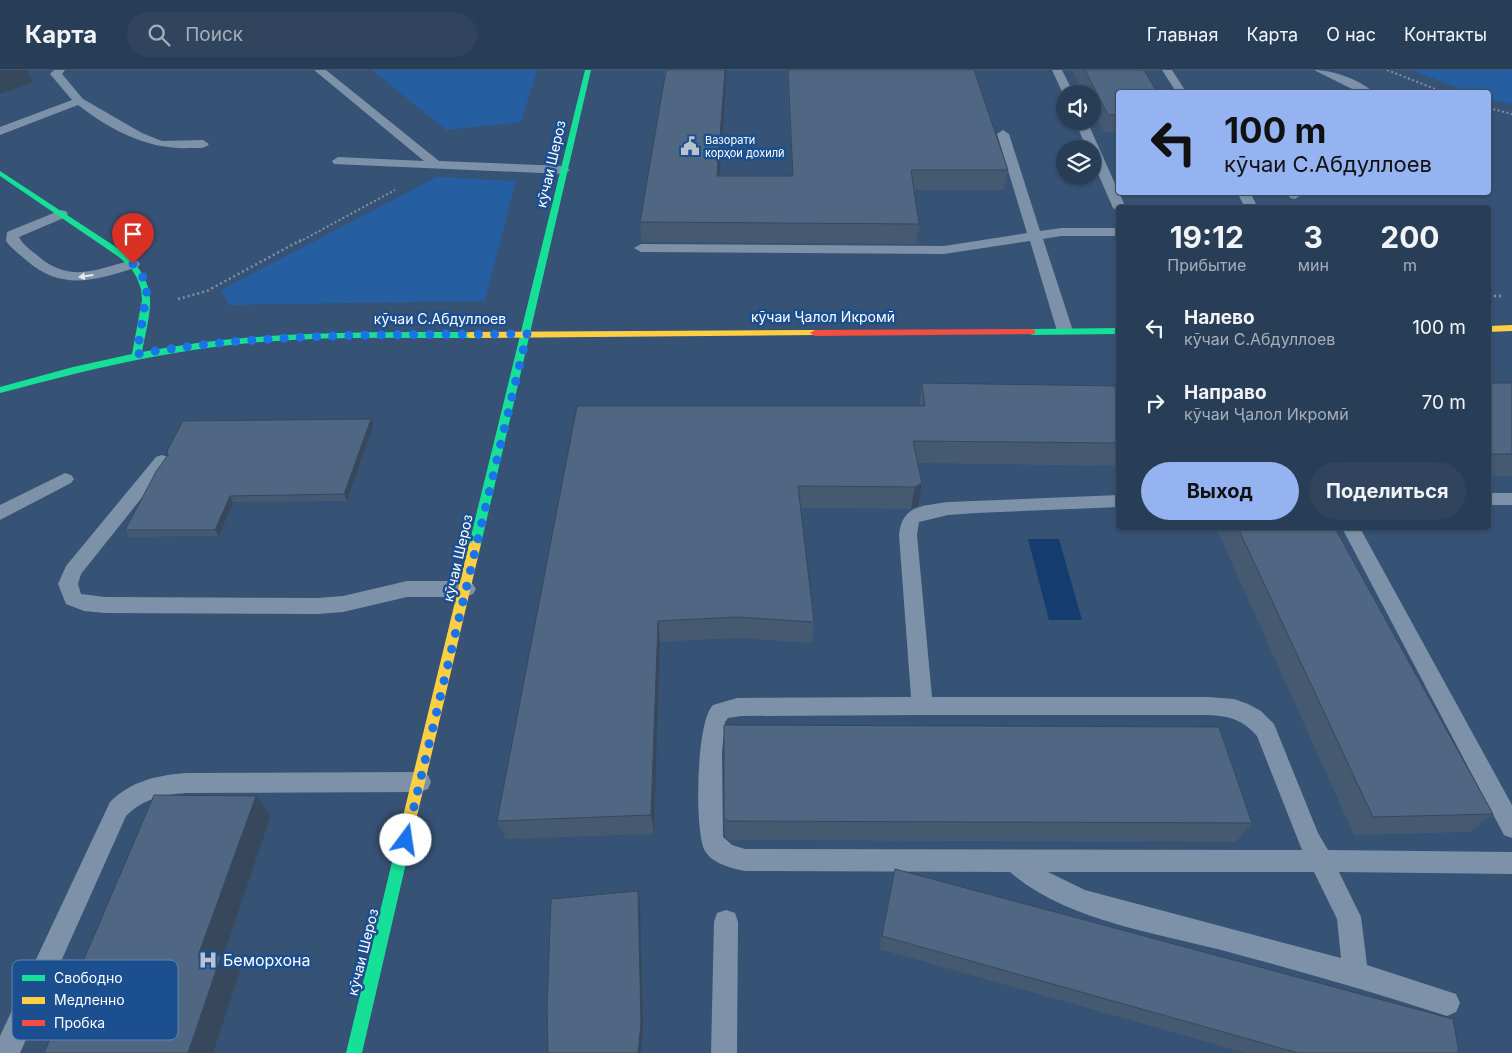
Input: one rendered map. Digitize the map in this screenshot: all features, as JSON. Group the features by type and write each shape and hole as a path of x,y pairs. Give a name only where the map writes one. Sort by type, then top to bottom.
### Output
{"street":[{"name":"кӯчаи Шероз","path":"354,1053 527,334 588,70"},
{"path":"0,173 133,264 145,280 145,306 137,354"},
{"path":"1491,328 1512,328"},
{"name":"кӯчаи Ҷалол Икромӣ","path":"527,334 1116,331"},
{"name":"кӯчаи С.Абдуллоев","path":"0,390 68,370 137,354 201,344 300,336 527,334"}],"lane":[{"path":"60,70 56,74 79,101 91,110 149,141 163,144 203,144"},
{"path":"319,70 419,149 435,164"},
{"path":"1058,70 1064,85"},
{"path":"1167,70 1180,90"},
{"path":"1319,70 1364,90"},
{"path":"0,131 79,101"},
{"path":"1085,130 1119,205"},
{"path":"1003,134 1065,331"},
{"path":"338,161 564,170"},
{"path":"61,214 12,235 12,241 41,265 60,275 86,276 133,264"},
{"path":"641,248 944,250 1071,231 1116,232"},
{"path":"162,461 73,571 68,584 73,598 84,603 105,605 318,606 343,604 400,590 466,589"},
{"path":"0,512 65,479"},
{"path":"1491,499 1512,500"},
{"path":"922,706 908,535 909,522 914,516 944,508 1088,505 1116,502"},
{"path":"1352,530 1512,827"},
{"path":"1356,974 1349,916 1321,861 1309,839 1266,731 1256,719 1245,711 1208,706 744,707 724,709 718,714 713,724 711,838 715,848 726,855 745,860 1321,861 1512,863"},
{"path":"49,960 118,809 126,800 148,789 186,783 420,782"},
{"path":"1014,860 1034,878 1056,891 1085,902 1356,974 1447,1003"},
{"path":"724,1053 726,922"},
{"path":"6,1053 12,1040"}],"path":[{"path":"1387,70 1439,90"},
{"path":"1491,109 1512,114"},
{"path":"145,306 207,291 423,176 435,164"}],"shaded area":[{"path":"372,70 537,70 521,122 446,130"},
{"path":"1411,70 1512,70 1512,104 1491,100 1491,90 1463,90"},
{"path":"437,177 516,181 485,301 229,305 221,290"},
{"path":"1028,539 1059,539 1082,620 1049,620"}],"building":[{"path":"666,70 725,70 717,176 793,176 788,70 974,70 1008,170 911,170 919,224 640,222"},
{"path":"1085,70 1144,70 1156,90 1116,90 1116,115 1108,115 1101,101 1101,85 1093,85"},
{"path":"922,383 1116,386 1116,443 913,441 922,483 915,487 798,486 814,622 737,617 658,621 651,815 497,821 577,406 925,406"},
{"path":"1491,383 1512,383 1512,454 1491,454"},
{"path":"371,419 344,494 230,496 215,530 125,530 157,470 168,455 167,451 183,421"},
{"path":"1239,530 1336,530 1493,814 1373,817"},
{"path":"724,725 1219,727 1252,823 728,821 724,818"},
{"path":"154,795 256,796 198,956 221,956 188,1053 44,1053 50,1040 178,1040 178,960 84,960"},
{"path":"895,869 1453,1019 1459,1053 1298,1053 882,936"},
{"path":"638,891 641,1023 638,1053 548,1053 547,1009 551,899"}],"traffic: fast":[{"path":"475,544 588,70"},
{"path":"0,173 122,255 134,266 145,289 146,300 137,354"},
{"path":"1032,332 1116,331"},
{"path":"0,390 110,361 222,343 319,335 470,335"},
{"path":"354,1053 406,833"}],"traffic: slow":[{"path":"1491,329 1512,328"},
{"path":"470,335 815,333"},
{"path":"406,833 475,544"}],"traffic: jam":[{"path":"815,333 1032,332"}],"place":[{"name":"Вазорати корҳои дохилӣ","path":"690,146"},
{"name":"Беморхона","path":"208,960"}],"route":[{"path":"133,264 145,280 147,290 137,354 236,340 300,336 527,334 406,840"}]}
